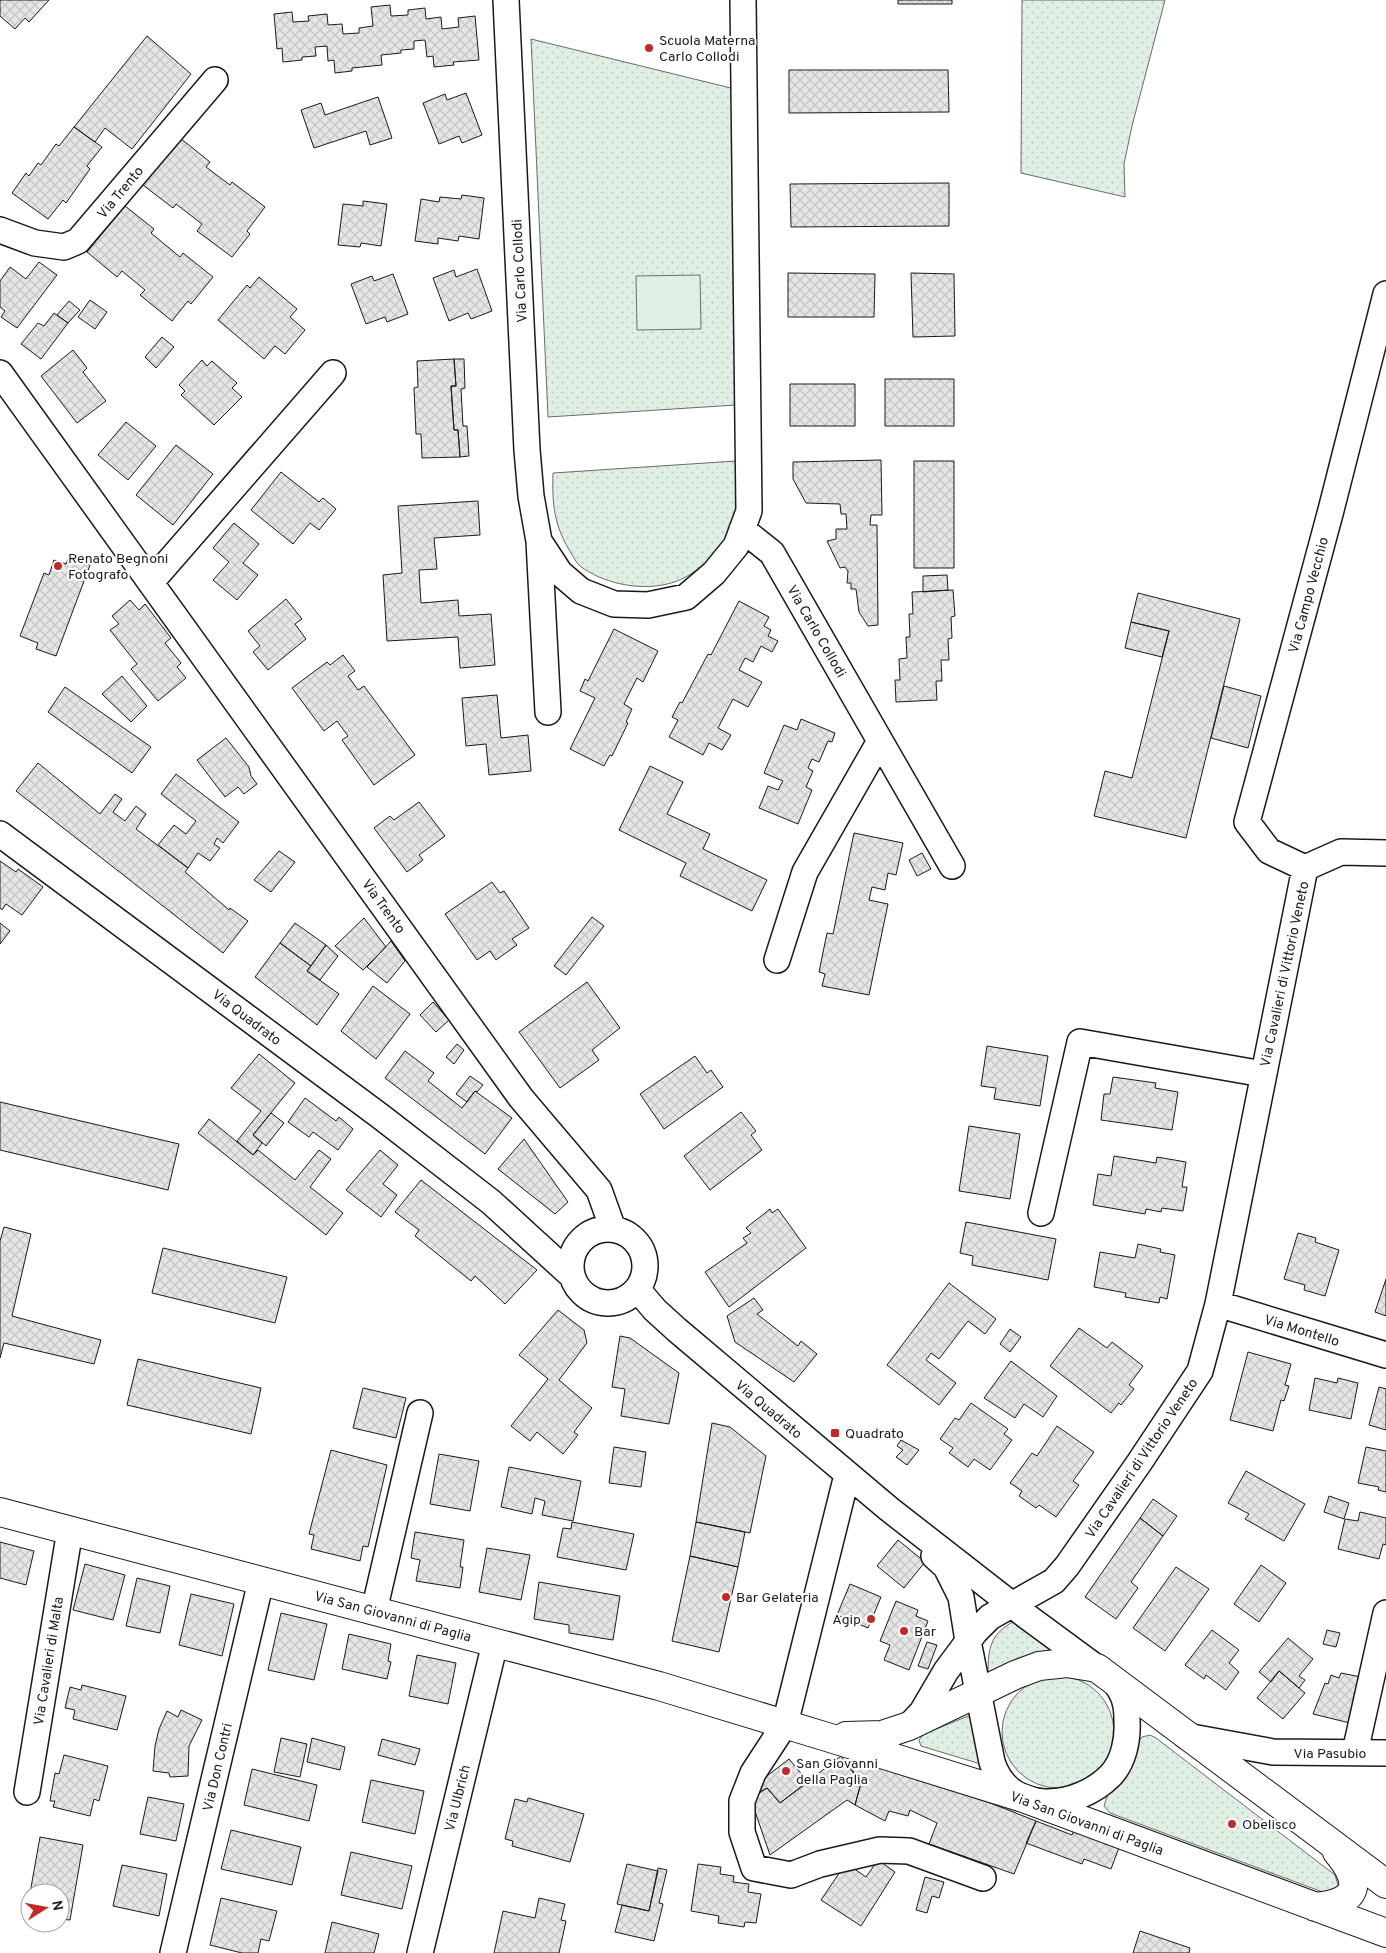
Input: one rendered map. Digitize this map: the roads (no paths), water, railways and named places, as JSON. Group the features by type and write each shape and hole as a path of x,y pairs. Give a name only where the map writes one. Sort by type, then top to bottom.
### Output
{"main road":[{"name":"Via San Giovanni di Paglia","path":"0,1512 659,1686 785,1724 1023,1798 1386,1933"},
{"path":"827,1737 882,1735 909,1726 1015,1675 1039,1666 1067,1663 1107,1677 1386,1884"},
{"path":"1315,1907 1330,1906 1341,1902 1350,1896 1354,1884 1344,1861 1327,1840"}],"street":[{"name":"Via Carlo Collodi","path":"506,0 527,450 531,496 539,541 548,712"},
{"name":"Via Carlo Collodi","path":"539,541 560,573 581,592 614,604 648,606 686,597 714,573 736,546 749,511 743,0"},
{"name":"Via Trento","path":"0,230 35,243 64,248 78,241 215,80"},
{"name":"Via Campo Vecchio","path":"1305,868 1269,851 1247,822 1331,510 1386,294"},
{"name":"Via Trento","path":"0,373 521,1098 600,1190 613,1229"},
{"path":"152,582 333,373"},
{"name":"Via Carlo Collodi","path":"742,530 772,553 952,866"},
{"path":"777,960 806,872 880,741"},
{"name":"Via Quadrato","path":"0,834 380,1116 491,1202 572,1276 576,1286 585,1295 595,1301 606,1303 618,1302 629,1297 637,1289 655,1310 677,1330 847,1475 1107,1677"},
{"name":"Via Cavalieri di Vittorio Veneto","path":"909,1726 922,1712 946,1671 975,1632 990,1617 1054,1581 1067,1566 1139,1464 1200,1371 1218,1304 1305,868 1341,852 1386,853"},
{"name":"Via Cavalieri di Vittorio Veneto","path":"1041,1213 1080,1042 1263,1074"},
{"name":"Via Quadrato","path":"491,1202 559,1240 577,1244"},
{"path":"572,1276 570,1265 572,1254 577,1244 593,1232 613,1229 625,1233 635,1241 642,1252 645,1264 643,1277 637,1289"},
{"name":"Via Montello","path":"1218,1304 1386,1355"},
{"path":"374,1611 420,1413"},
{"path":"847,1475 785,1724 752,1773 742,1801 742,1832 754,1868 791,1875 820,1864 880,1850 908,1852 983,1878"},
{"path":"907,1523 922,1545 946,1568 961,1597 978,1693 996,1775 1005,1787 1023,1798 1046,1803 1068,1799 1092,1789 1112,1774 1124,1751 1127,1727 1126,1703 1107,1677"},
{"name":"Via Cavalieri di Malta","path":"27,1792 70,1530"},
{"name":"Via Don Contri","path":"173,1953 261,1581"},
{"path":"1355,1752 1386,1613"},
{"name":"Via Ulbrich","path":"420,1953 495,1643"},
{"name":"Via Pasubio","path":"1186,1736 1273,1752 1386,1753"},
{"name":"Via Pasubio","path":"1254,1787 1255,1775 1262,1760 1273,1752"}],"place":[{"name":"Scuola Materna Carlo Collodi","path":"649,48"},
{"name":"Renato Begnoni Fotografo","path":"58,566"},
{"name":"Quadrato","path":"835,1433"},
{"name":"Bar Gelateria","path":"726,1597"},
{"name":"Agip","path":"871,1619"},
{"name":"Bar","path":"904,1631"},
{"name":"San Giovanni della Paglia","path":"786,1771"},
{"name":"Obelisco","path":"1232,1824"}]}
